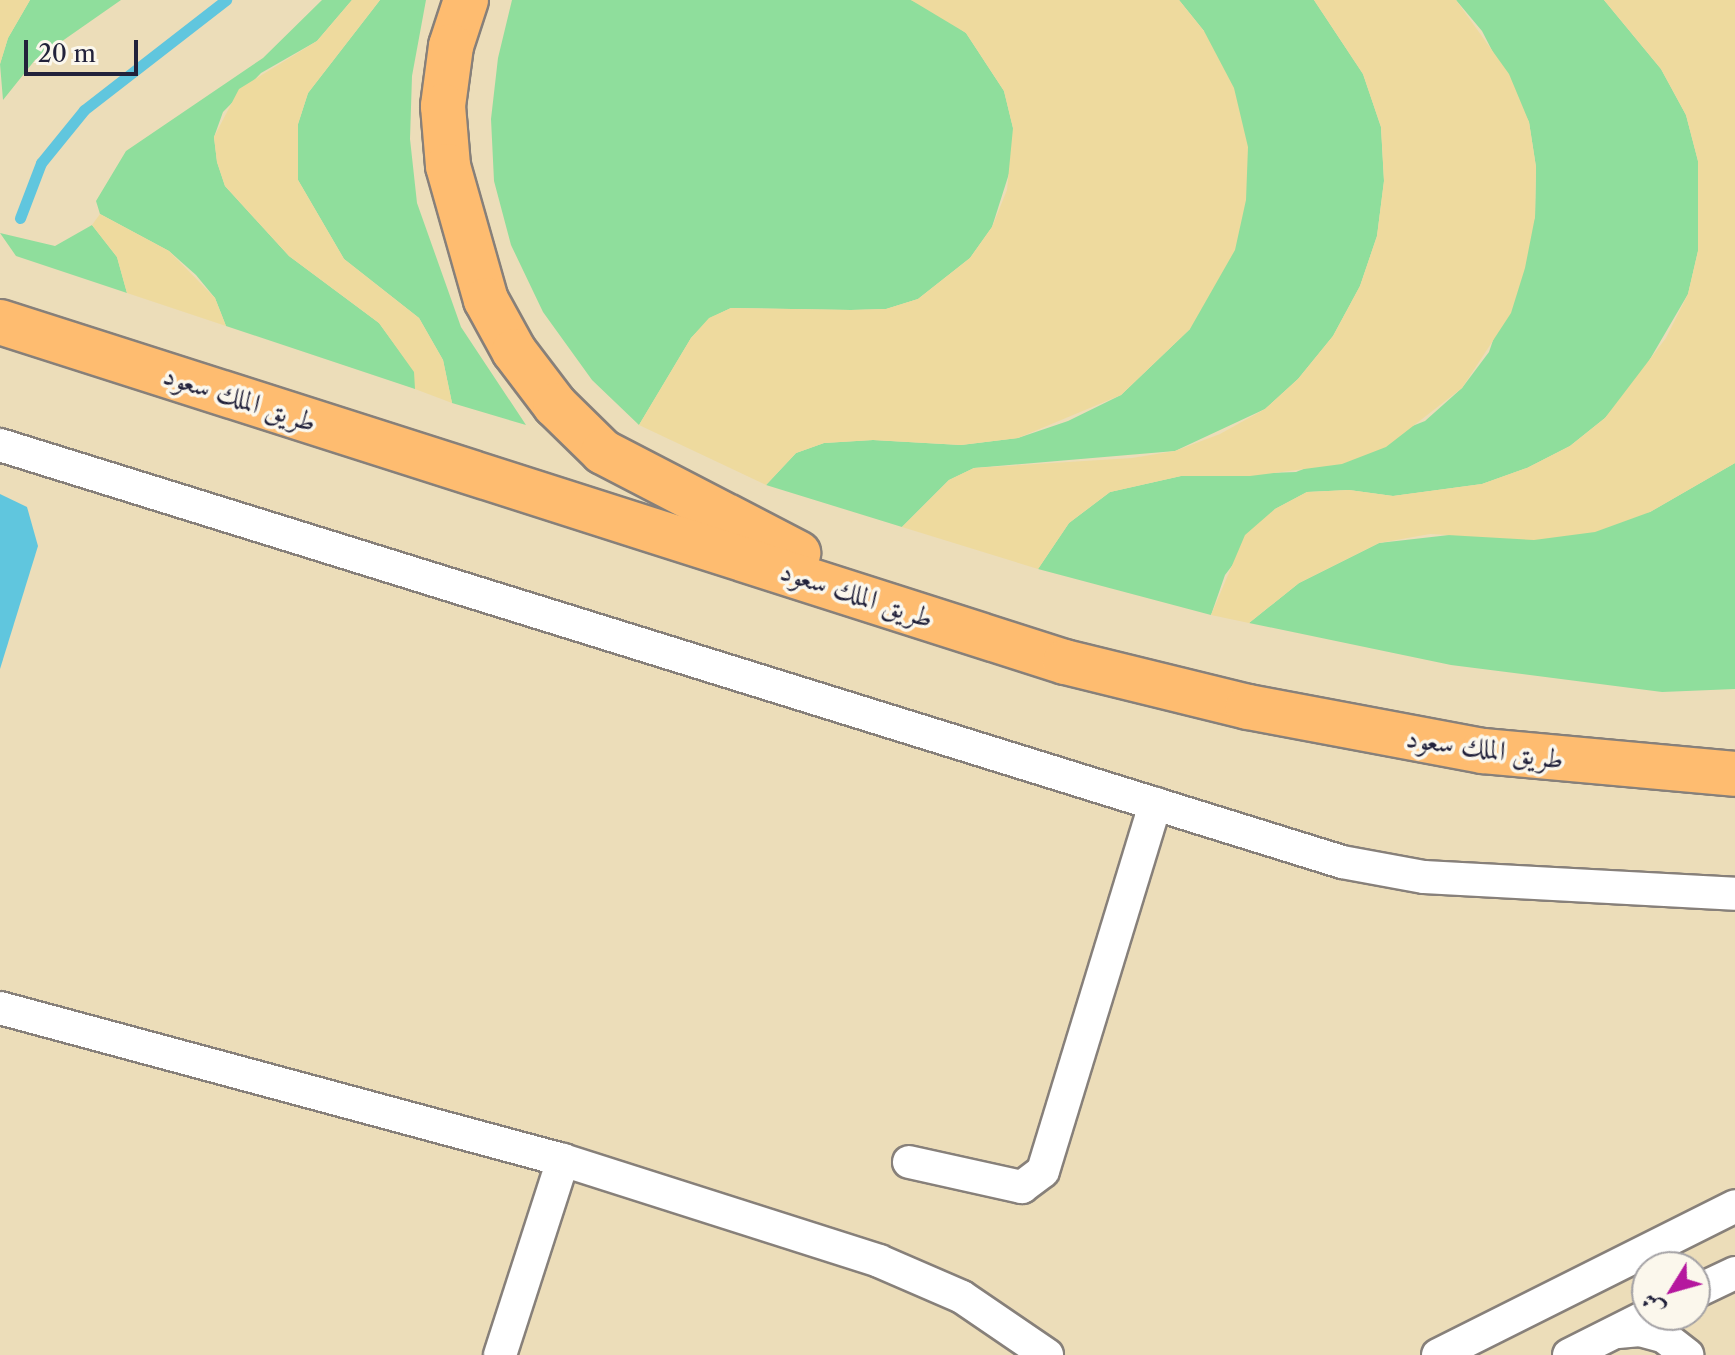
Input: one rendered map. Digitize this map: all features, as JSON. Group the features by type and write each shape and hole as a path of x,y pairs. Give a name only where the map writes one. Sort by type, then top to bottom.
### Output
{"main road":[{"path":"466,0 451,46 443,106 448,166 481,286 514,351 555,405 603,452 904,609"},
{"name":"طريق الملك سعود","path":"0,322 1065,662 1248,707 1483,751 1674,772 1735,774"},
{"path":"1674,772 1735,757"}],"street":[{"path":"0,445 1342,862 1424,877 1735,894"},
{"path":"909,1162 1022,1187 1043,1171 1155,804"},
{"path":"0,1008 563,1160 879,1261 962,1297 1047,1355"},
{"path":"500,1355 563,1160"},
{"path":"1438,1355 1735,1206"},
{"path":"1711,1284 1735,1273"},
{"path":"1569,1355 1631,1324"},
{"path":"1613,1333 1640,1330 1663,1336 1687,1355"}],"green space":[{"path":"30,0 121,0 35,60 3,100 0,64 8,38"},
{"path":"322,0 352,0 317,41 261,73 223,112 214,137 217,162 225,186 289,256 379,323 415,372 415,389 226,326 215,298 196,275 169,251 100,214 96,201 126,151 263,58"},
{"path":"380,0 426,0 412,76 410,139 417,203 461,327 526,425 452,403 443,360 419,318 344,259 298,180 298,124 308,93"},
{"path":"512,0 911,0 935,11 966,33 1004,91 1013,128 1013,161 992,227 970,258 918,299 886,309 731,308 710,318 691,338 639,425 592,380 543,312 511,245 494,181 491,119 498,58"},
{"path":"1179,0 1314,0 1363,74 1381,127 1384,181 1377,236 1360,286 1333,336 1298,379 1265,409 1175,451 974,468 949,480 902,527 766,485 796,453 824,443 873,440 961,445 1018,438 1068,421 1121,395 1190,329 1204,31"},
{"path":"1456,0 1604,0 1661,69 1686,115 1698,161 1698,251 1688,294 1639,378 1605,418 1570,446 1527,468 1482,484 1393,496 1349,490 1307,492 1275,509 1225,575 1211,615 1038,569 1069,523 1110,492 1181,476 1296,472 1425,421 1462,388 1489,352 1535,217 1536,167 1529,122 1482,31"},
{"path":"92,225 117,257 127,293 16,256 0,233 55,246"},
{"path":"1735,463 1735,689 1662,692 1451,665 1249,623 1299,583 1379,543 1650,512"}],"sand":[{"path":"0,0 30,0 8,38 0,64"},
{"path":"352,0 380,0 308,93 298,124 298,180 344,259 419,318 443,360 452,403 415,389 414,372 379,323 289,256 225,186 217,162 214,137 239,89 317,41"},
{"path":"911,0 1179,0 1204,31 1234,88 1248,147 1246,200 1235,250 1190,329 1121,395 1018,438 961,445 873,440 824,443 796,453 766,485 639,425 691,338 709,318 731,308 886,309 918,299 970,258 992,227 1007,190 1013,128 1004,91 966,33"},
{"path":"1314,0 1456,0 1509,74 1529,122 1536,167 1535,217 1525,268 1511,313 1462,388 1386,447 1342,464 1250,476 1181,476 1110,492 1069,523 1038,569 902,527 949,480 974,468 1132,458 1175,451 1220,434 1265,409 1298,379 1333,336 1360,286 1377,236 1384,181 1381,127 1363,74"},
{"path":"1604,0 1735,0 1735,463 1650,512 1595,532 1534,540 1430,534 1379,543 1299,583 1249,623 1211,615 1245,535 1275,509 1307,492 1349,490 1393,496 1482,484 1527,468 1570,446 1605,418 1666,338 1688,294 1698,251 1698,161 1686,115 1661,69"},
{"path":"100,214 169,251 215,298 226,326 127,293 117,257 92,225"}],"water":[{"path":"0,494 27,507 38,546 0,669"}],"waterway":[{"path":"20,218 41,163 84,110 226,0"}]}
